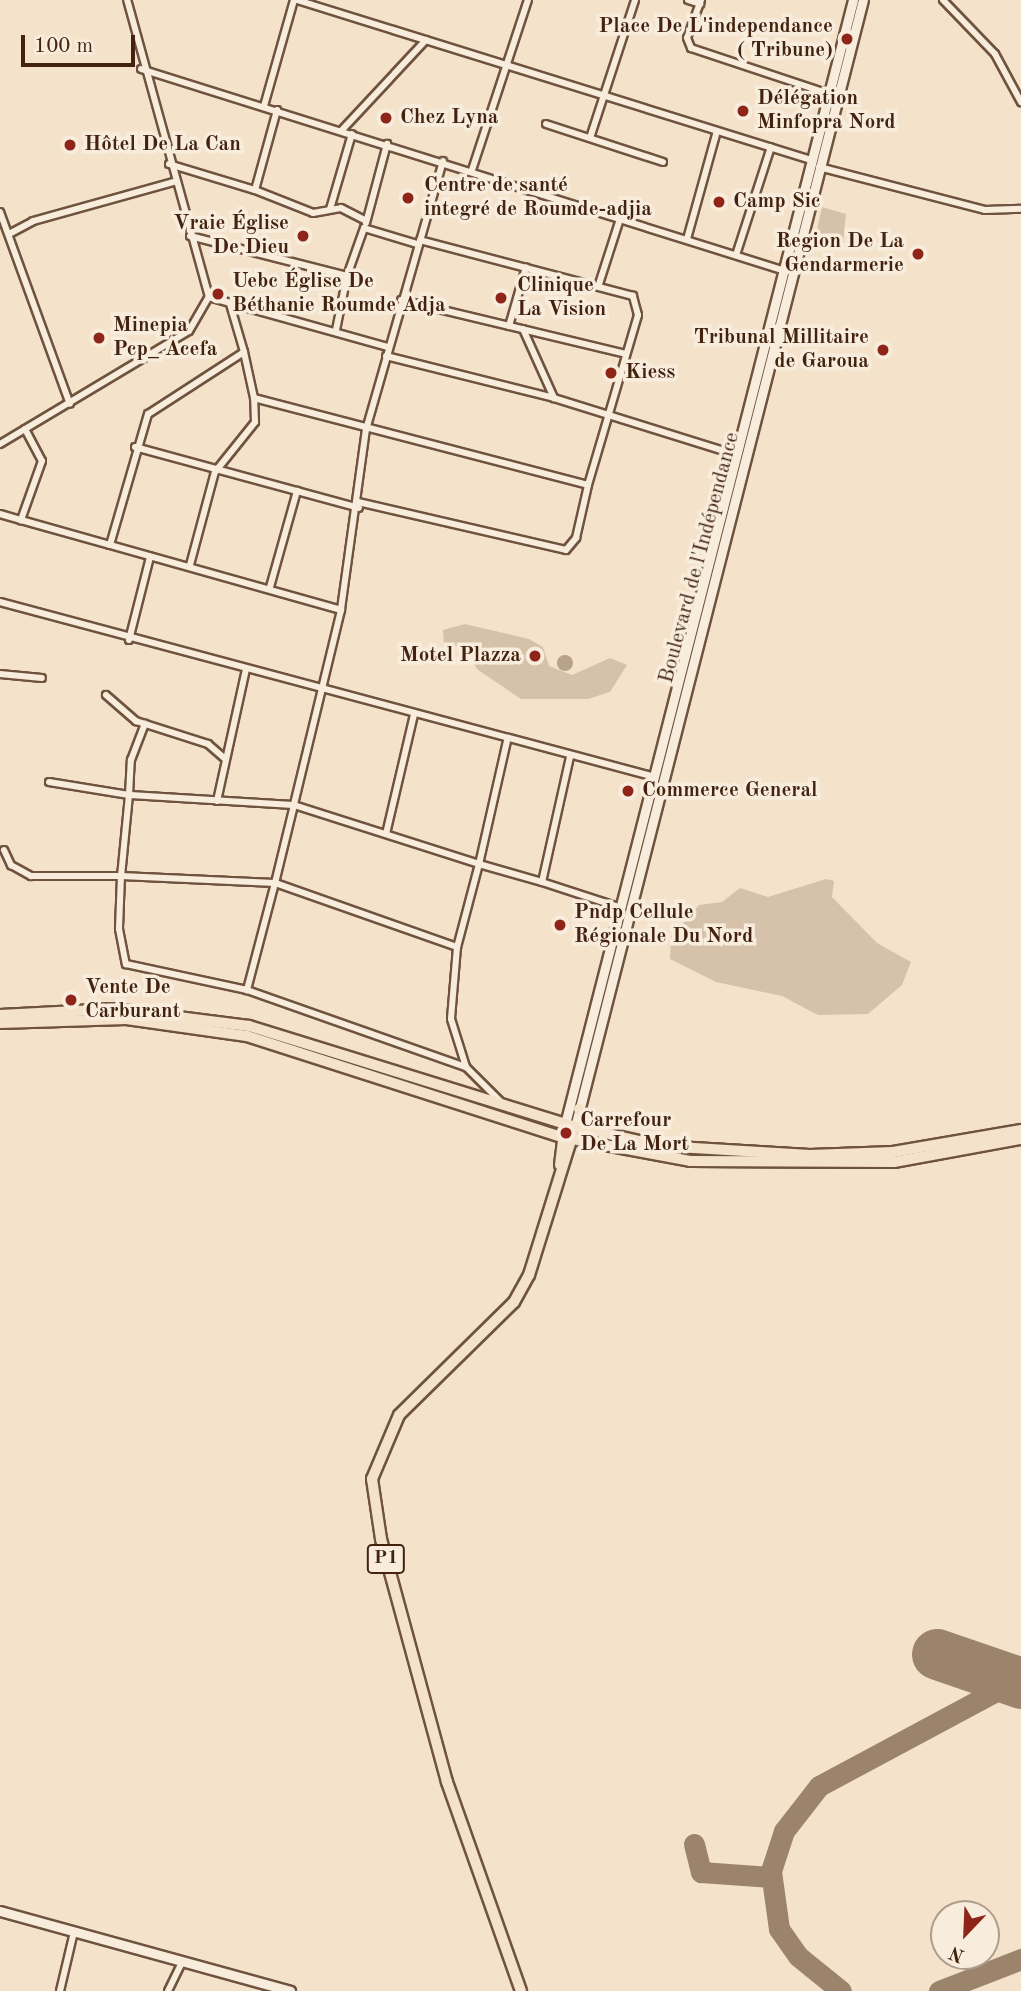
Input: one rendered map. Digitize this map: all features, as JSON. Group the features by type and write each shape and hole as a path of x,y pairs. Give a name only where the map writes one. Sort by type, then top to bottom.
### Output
{"main road":[{"name":"Boulevard de l'Indépendance","path":"570,1126 651,776 853,0"},
{"name":"Boulevard de l'Indépendance","path":"570,1126 579,1109 863,0"},
{"path":"0,1014 115,1009 237,1024 570,1126 661,1146 810,1155 893,1152 1021,1130"},
{"path":"0,1023 126,1019 247,1036 567,1138 690,1161 815,1165 894,1162 1021,1139"},
{"path":"579,1109 592,1132"},
{"path":"567,1138 570,1126"},
{"name":"P1","path":"521,1991 447,1782 381,1539 372,1479 399,1415 514,1301 529,1275 567,1138"},
{"path":"0,1911 182,1962 260,1987 290,1991"}],"street":[{"path":"0,444 189,331 209,297 141,69 127,0"},
{"path":"264,106 295,0 811,160"},
{"path":"472,170 528,0"},
{"path":"590,138 635,0"},
{"path":"688,0 700,2 687,38 691,48 830,94"},
{"path":"943,0 995,54 1021,102"},
{"path":"342,130 426,40"},
{"path":"141,69 621,216 782,270"},
{"path":"255,190 277,110"},
{"path":"546,124 663,162"},
{"path":"687,239 718,131"},
{"path":"330,209 352,134"},
{"path":"336,330 347,276 365,224 387,144"},
{"path":"737,252 771,146"},
{"path":"247,990 341,610 358,505 366,429 401,300 443,162"},
{"path":"135,447 215,472 566,550 576,538 638,305 633,296 598,284 419,242 330,209 313,213 255,190 169,164"},
{"path":"819,167 995,212 1021,209"},
{"path":"9,234 33,221 174,182"},
{"path":"0,212 70,404"},
{"path":"598,284 621,216"},
{"path":"190,236 347,276"},
{"path":"509,326 526,267"},
{"path":"209,297 336,330 388,347"},
{"path":"401,300 626,354"},
{"path":"190,565 215,472 254,422 254,398 230,304"},
{"path":"523,329 554,398"},
{"path":"110,545 135,447 157,404 244,352"},
{"path":"386,356 554,398 608,414 684,443 734,454"},
{"path":"254,398 588,485"},
{"path":"21,520 42,461 25,429"},
{"path":"270,587 297,491"},
{"path":"0,514 150,557 270,587 341,610"},
{"path":"129,640 150,557"},
{"path":"0,602 129,640 246,669 507,741 651,776"},
{"path":"217,801 224,758 246,669"},
{"path":"0,674 43,678"},
{"path":"106,695 145,724 208,744 224,758"},
{"path":"386,834 414,715"},
{"path":"145,724 134,748 121,876 119,929 126,964 247,990 466,1067 503,1105"},
{"path":"466,1067 448,1003 457,947 507,741"},
{"path":"542,882 570,757"},
{"path":"49,782 129,794 294,805 619,907"},
{"path":"4,850 11,865 30,876 121,876 275,883 457,947"},
{"path":"60,1991 74,1932"},
{"path":"168,1991 182,1962"}],"shaded area":[{"path":"822,207 846,214 842,251 814,244"},
{"path":"465,624 529,639 543,647 549,666 572,675 610,658 627,665 610,692 588,699 521,699 478,670 460,645 444,647 443,630"},
{"path":"565,655 571,657 571,669 565,671 559,669 557,663 559,657"},
{"path":"826,879 834,881 832,897 877,943 911,962 902,985 868,1014 818,1015 782,996 716,982 670,959 671,937 699,905 722,902 740,888 768,897"}],"taxiway":[{"path":"841,1991 798,1956 779,1929 771,1871 784,1831 819,1786 1015,1681"},
{"path":"694,1844 701,1872 771,1877"},
{"path":"939,1991 1021,1959"}],"runway":[{"path":"937,1654 1021,1683"}],"place":[{"name":"Place De L'independance ( Tribune)","path":"847,39"},
{"name":"Délégation Minfopra Nord","path":"743,111"},
{"name":"Chez Lyna","path":"386,118"},
{"name":"Hôtel De La Can","path":"70,145"},
{"name":"Centre de santé integré de Roumde-adjia","path":"408,198"},
{"name":"Camp Sic","path":"719,202"},
{"name":"Vraie Église De Dieu","path":"303,236"},
{"name":"Region De La Gendarmerie","path":"918,254"},
{"name":"Uebc Église De Béthanie Roumde Adja","path":"218,294"},
{"name":"Clinique La Vision","path":"501,298"},
{"name":"Minepia Pcp_ Acefa","path":"99,338"},
{"name":"Tribunal Millitaire de Garoua","path":"883,350"},
{"name":"Kiess","path":"611,373"},
{"name":"Motel Plazza","path":"535,656"},
{"name":"Commerce General","path":"628,791"},
{"name":"Pndp Cellule Régionale Du Nord","path":"560,925"},
{"name":"Vente De Carburant","path":"71,1000"},
{"name":"Carrefour De La Mort","path":"566,1133"}]}
